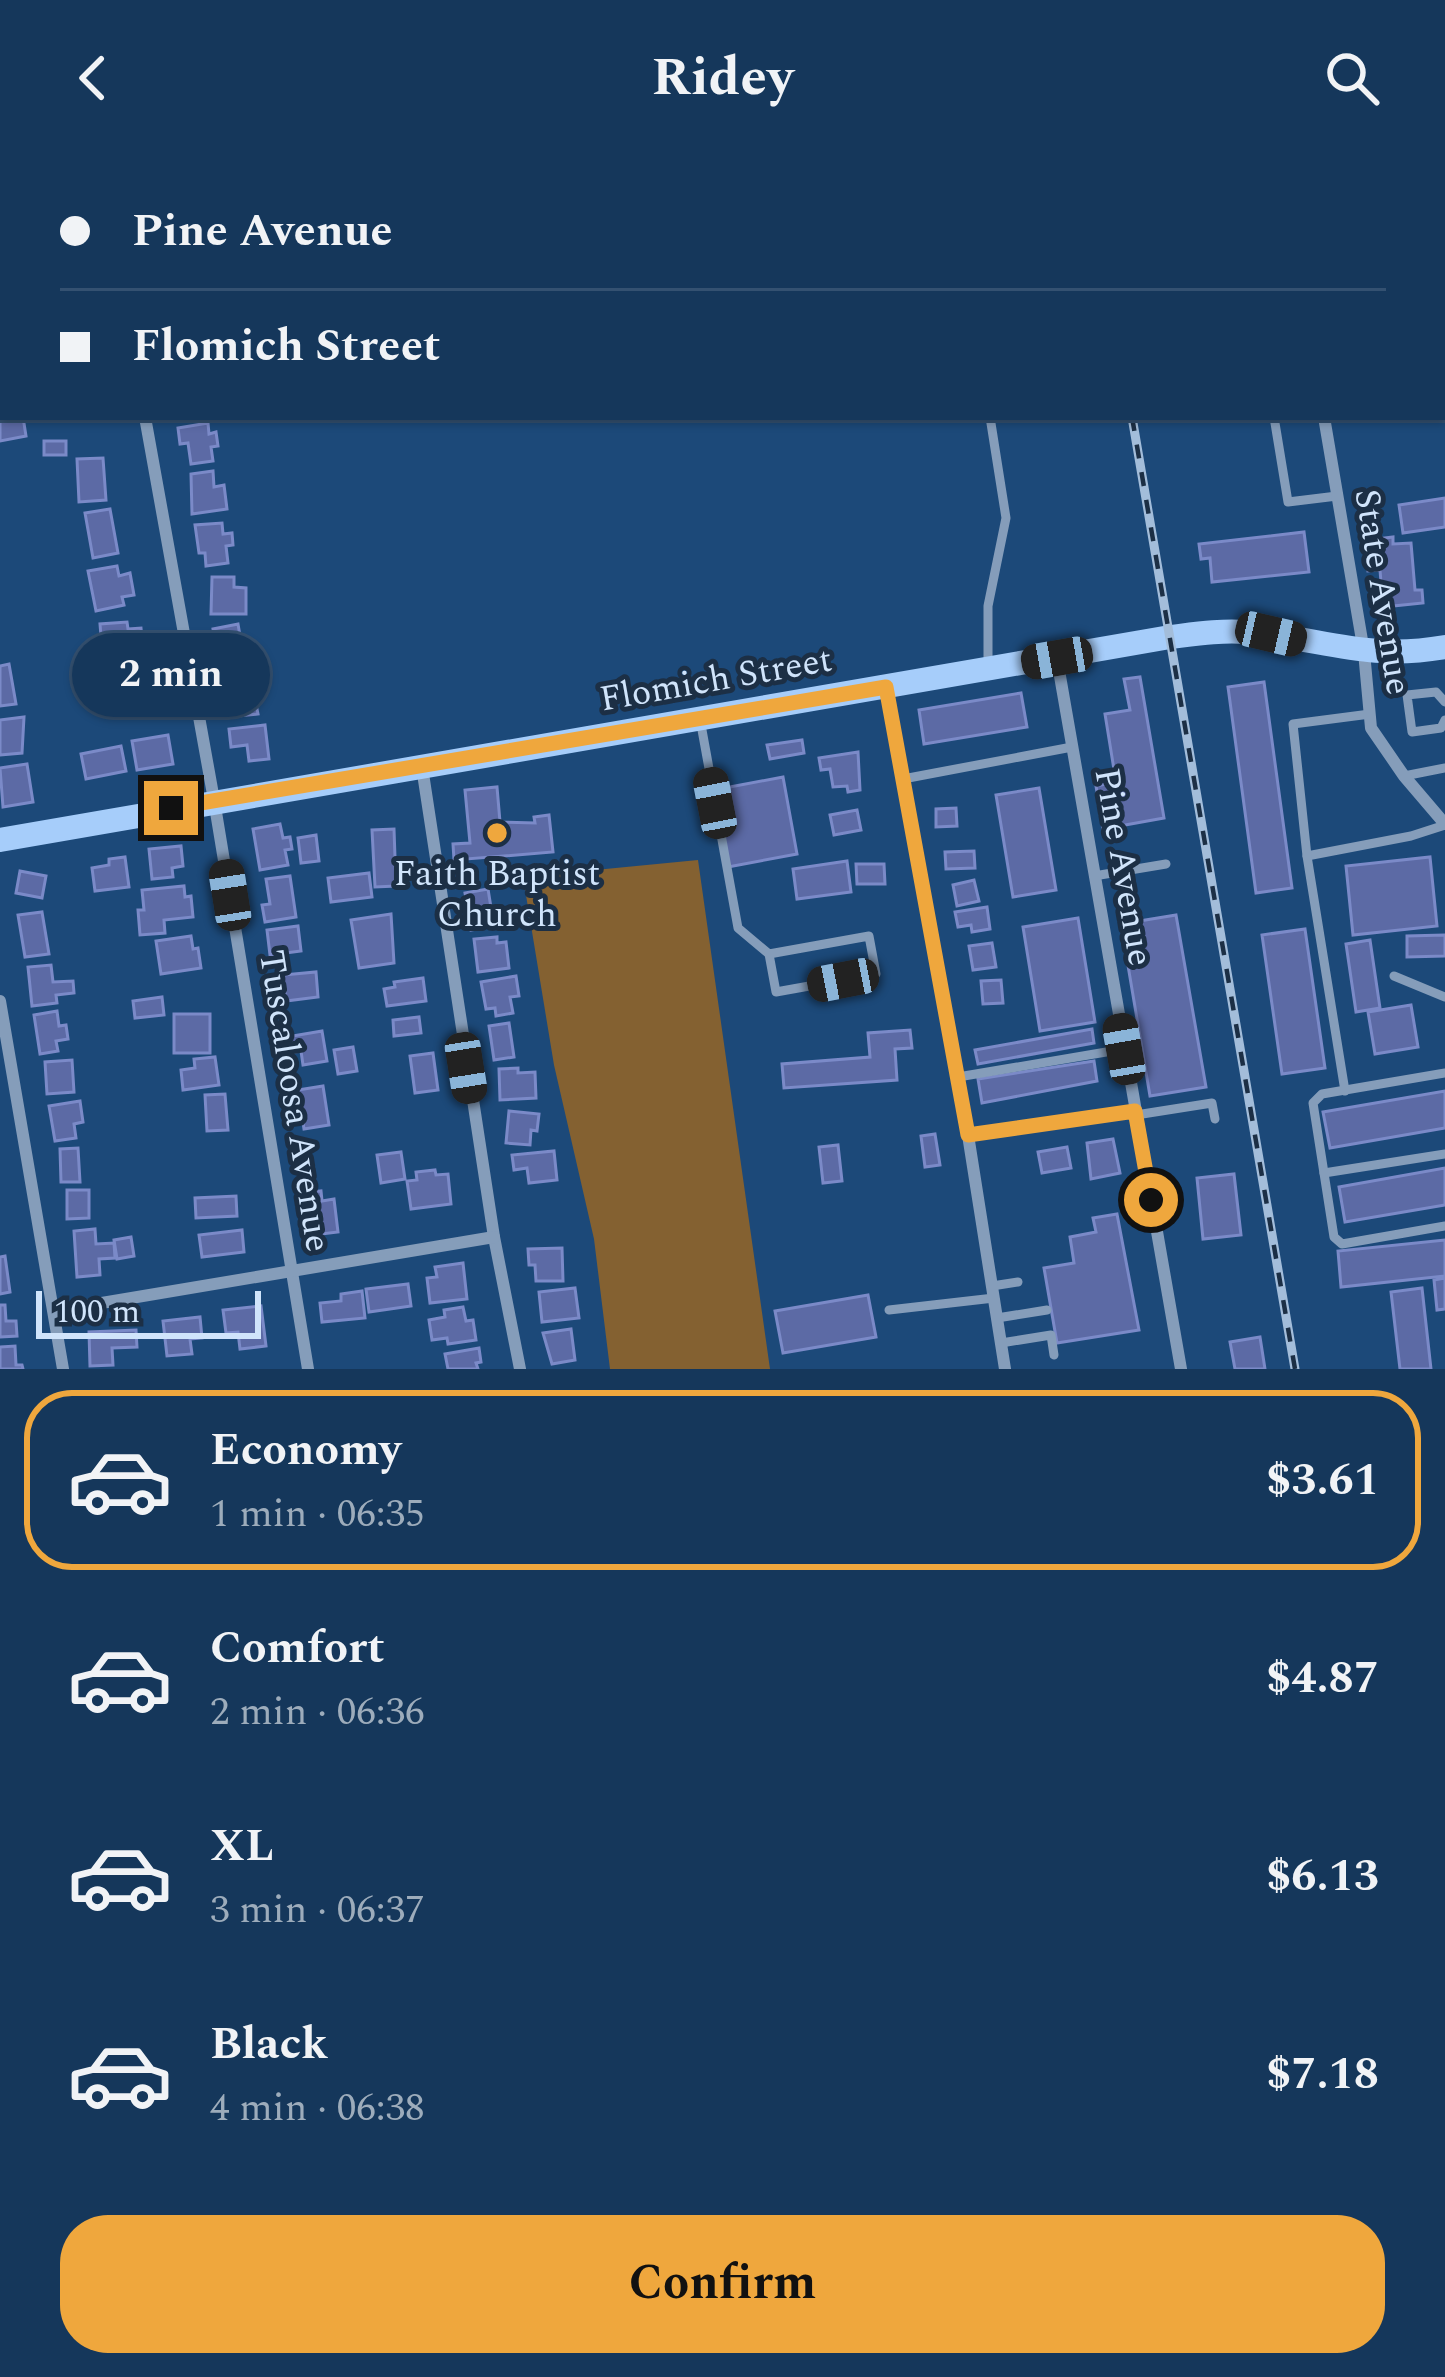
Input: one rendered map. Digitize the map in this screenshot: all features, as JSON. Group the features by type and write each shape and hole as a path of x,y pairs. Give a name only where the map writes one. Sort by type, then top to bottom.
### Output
{"street":[{"name":"Tuscaloosa Avenue","path":"146,420 308,1369"},
{"name":"State Avenue","path":"1326,420 1364,652 1371,728 1445,824"},
{"name":"Flomich Street","path":"0,840 1170,637 1242,631 1364,652 1445,647"},
{"name":"Pine Avenue","path":"1057,658 1181,1369"},
{"path":"886,687 958,1077 1005,1369"},
{"path":"422,767 494,1237 520,1369"},
{"path":"0,1001 63,1369"},
{"path":"968,1135 1135,1113"},
{"path":"54,1310 494,1237"}],"lane":[{"path":"988,670 988,606 1006,518 990,420"},
{"path":"1274,420 1288,502 1337,496"},
{"path":"1445,702 1436,692 1407,695 1412,732 1441,728 1445,720"},
{"path":"1345,1090 1307,856 1293,724 1370,715"},
{"path":"700,719 738,928 769,954 776,992 876,974 869,936 769,954"},
{"path":"903,779 1072,747"},
{"path":"1404,776 1445,768"},
{"path":"1307,856 1411,836 1445,824"},
{"path":"1094,876 1166,864"},
{"path":"1394,976 1445,997"},
{"path":"958,1077 1124,1049"},
{"path":"1445,1073 1322,1094 1313,1103 1334,1237 1342,1244 1445,1226"},
{"path":"1135,1113 1212,1103 1215,1119"},
{"path":"1324,1173 1445,1154"},
{"path":"889,1310 993,1292 1018,1282"},
{"path":"1019,1299 1021,1315"},
{"path":"997,1318 1047,1310"},
{"path":"1001,1343 1051,1335 1054,1355"}],"shaded area":[{"path":"698,860 770,1369 610,1369 594,1239 554,1065 523,877"}],"building":[{"path":"0,420 23,420 26,436 0,441"},
{"path":"208,423 209,434 216,432 218,446 211,447 213,461 191,464 188,443 180,444 178,428"},
{"path":"44,441 66,441 66,455 44,455"},
{"path":"103,458 106,500 79,502 77,459"},
{"path":"213,471 214,487 224,485 227,509 192,514 191,474"},
{"path":"1445,498 1445,527 1403,533 1399,505"},
{"path":"110,509 118,553 93,558 85,513"},
{"path":"222,523 223,534 232,533 233,545 226,546 228,563 206,566 195,525"},
{"path":"1304,532 1309,572 1212,582 1210,558 1201,559 1199,544"},
{"path":"1393,537 1393,544 1411,543 1415,590 1422,590 1423,603 1383,607 1380,570 1368,571 1367,552 1377,551 1376,539"},
{"path":"117,566 119,576 130,573 134,595 122,597 124,605 96,611 88,571"},
{"path":"212,577 234,577 234,587 246,588 246,614 211,614"},
{"path":"127,622 128,629 141,628 143,650 132,650 133,660 103,662 100,624"},
{"path":"238,624 245,665 220,669 213,629"},
{"path":"9,664 16,704 0,706 0,666"},
{"path":"136,673 136,679 149,677 152,700 145,701 146,710 112,714 108,676"},
{"path":"250,675 258,714 226,717 227,678"},
{"path":"1140,677 1164,818 1103,829 1096,786 1116,782 1105,714 1130,710 1124,679"},
{"path":"1264,682 1292,888 1256,893 1228,687"},
{"path":"1021,693 1027,727 924,744 919,710"},
{"path":"24,717 22,753 0,755 0,720"},
{"path":"265,725 269,759 249,761 247,745 231,747 229,729"},
{"path":"168,735 173,764 137,770 132,741"},
{"path":"802,740 804,753 770,759 767,745"},
{"path":"121,746 126,771 86,779 81,754"},
{"path":"858,752 860,790 833,787 830,769 821,770 819,758"},
{"path":"27,764 33,802 3,807 0,768"},
{"path":"783,777 797,854 728,867 714,790"},
{"path":"497,787 500,822 535,823 534,817 549,815 553,852 454,860 453,844 470,843 465,790"},
{"path":"1039,788 1056,890 1013,897 996,795"},
{"path":"956,808 957,826 936,827 936,809"},
{"path":"857,810 861,830 834,835 830,815"},
{"path":"280,824 283,838 290,837 292,849 285,850 288,865 260,870 253,829"},
{"path":"394,829 396,886 375,887 372,830"},
{"path":"316,835 319,861 301,863 298,838"},
{"path":"181,846 183,866 172,868 173,877 152,879 149,849"},
{"path":"974,851 975,868 946,869 945,852"},
{"path":"125,857 129,887 95,891 92,868"},
{"path":"1430,857 1437,926 1353,935 1346,866"},
{"path":"847,861 851,892 797,899 793,869"},
{"path":"856,864 884,864 885,884 857,884"},
{"path":"20,871 46,876 42,898 16,893"},
{"path":"369,873 372,897 331,902 328,878"},
{"path":"290,876 296,917 265,922 262,905 270,904 266,879"},
{"path":"974,880 979,901 957,906 953,885"},
{"path":"184,886 185,897 191,896 193,917 164,920 165,933 140,935 142,890"},
{"path":"488,889 494,926 471,930 465,893"},
{"path":"987,907 990,929 972,932 971,925 958,927 955,912"},
{"path":"42,912 49,954 25,957 18,915"},
{"path":"391,914 394,963 359,968 351,920"},
{"path":"1176,915 1206,1087 1150,1096 1121,924"},
{"path":"1078,918 1095,1022 1040,1031 1023,927"},
{"path":"298,926 301,951 270,955 267,930"},
{"path":"1305,929 1325,1068 1282,1074 1262,935"},
{"path":"1445,935 1445,956 1407,957 1407,936"},
{"path":"191,936 201,968 161,974 156,941"},
{"path":"497,937 497,943 506,942 509,968 478,972 474,939"},
{"path":"1370,940 1380,1008 1356,1012 1346,944"},
{"path":"992,943 996,967 973,970 969,946"},
{"path":"51,965 53,982 73,981 74,993 56,995 57,1003 32,1006 28,967"},
{"path":"316,972 318,997 286,1001 285,992 274,993 272,976"},
{"path":"516,976 519,996 510,997 513,1013 496,1016 495,1008 486,1009 481,982"},
{"path":"423,978 426,1001 387,1006 384,989 395,987 394,982"},
{"path":"1001,980 1003,1003 983,1004 981,981"},
{"path":"162,997 164,1015 135,1018 133,1001"},
{"path":"1411,1005 1418,1047 1375,1054 1368,1012"},
{"path":"57,1011 59,1026 66,1025 68,1039 56,1041 58,1051 40,1054 34,1015"},
{"path":"174,1014 210,1014 210,1053 174,1053"},
{"path":"419,1017 421,1033 394,1036 393,1020"},
{"path":"509,1023 514,1057 494,1060 489,1026"},
{"path":"1092,1029 1094,1043 978,1064 975,1050"},
{"path":"910,1030 912,1048 895,1049 897,1080 784,1088 782,1064 870,1057 868,1033"},
{"path":"322,1031 327,1061 303,1065 301,1051 283,1054 281,1038"},
{"path":"353,1047 357,1071 338,1074 334,1050"},
{"path":"433,1053 438,1090 415,1093 410,1056"},
{"path":"215,1057 219,1085 183,1090 181,1070 195,1068 194,1059"},
{"path":"72,1060 74,1092 47,1094 45,1062"},
{"path":"1094,1061 1097,1081 982,1103 978,1079"},
{"path":"518,1068 518,1073 535,1072 536,1098 500,1100 499,1069"},
{"path":"323,1086 329,1125 304,1129 298,1090"},
{"path":"1445,1091 1445,1128 1330,1148 1323,1112"},
{"path":"225,1094 228,1130 207,1131 205,1095"},
{"path":"80,1101 83,1122 74,1124 76,1138 55,1141 49,1106"},
{"path":"509,1111 539,1114 530,1145 506,1143"},
{"path":"935,1134 940,1165 925,1167 921,1136"},
{"path":"1113,1139 1120,1173 1091,1179 1087,1143"},
{"path":"838,1145 842,1181 823,1183 819,1147"},
{"path":"1067,1147 1071,1168 1042,1173 1038,1152"},
{"path":"78,1148 80,1182 61,1182 60,1149"},
{"path":"554,1151 557,1180 529,1183 527,1168 514,1170 512,1155"},
{"path":"401,1152 405,1179 381,1183 377,1155"},
{"path":"1445,1168 1445,1205 1345,1222 1339,1187"},
{"path":"435,1170 436,1175 448,1174 451,1204 411,1209 407,1181 417,1180 416,1172"},
{"path":"1234,1174 1241,1235 1203,1239 1197,1178"},
{"path":"67,1190 89,1190 89,1218 67,1219"},
{"path":"321,1191 322,1201 334,1199 338,1232 304,1236 299,1193"},
{"path":"236,1196 237,1216 196,1218 195,1198"},
{"path":"1117,1214 1139,1330 1057,1343 1044,1268 1074,1263 1070,1237 1096,1232 1093,1218"},
{"path":"95,1229 96,1244 114,1243 115,1258 99,1259 100,1275 77,1277 74,1231"},
{"path":"242,1230 244,1252 202,1257 199,1235"},
{"path":"131,1237 134,1256 117,1259 114,1240"},
{"path":"1445,1240 1445,1276 1341,1287 1338,1251"},
{"path":"562,1248 563,1281 536,1281 528,1249"},
{"path":"5,1256 10,1292 0,1294 0,1257"},
{"path":"463,1263 467,1299 430,1303 427,1278 437,1277 435,1267"},
{"path":"1445,1278 1445,1309 1437,1310 1434,1280"},
{"path":"408,1284 411,1306 369,1312 366,1289"},
{"path":"575,1288 579,1318 542,1322 539,1292"},
{"path":"1422,1288 1431,1369 1400,1369 1391,1292"},
{"path":"362,1291 365,1318 322,1322 320,1303 341,1301 341,1294"},
{"path":"868,1295 876,1337 783,1353 775,1311"},
{"path":"0,1305 5,1305 6,1321 16,1321 17,1336 0,1337"},
{"path":"261,1306 266,1346 240,1349 238,1332 226,1333 223,1310"},
{"path":"463,1307 466,1321 473,1320 476,1340 448,1344 447,1338 432,1340 429,1320 445,1317 444,1310"},
{"path":"200,1317 202,1338 190,1339 192,1354 167,1356 163,1321"},
{"path":"571,1329 575,1360 552,1364 543,1333"},
{"path":"136,1330 137,1347 112,1348 113,1365 90,1366 89,1332"},
{"path":"1260,1337 1265,1369 1235,1369 1230,1342"},
{"path":"15,1346 16,1365 23,1369 0,1369 0,1347"},
{"path":"479,1348 478,1369 448,1369 445,1354"}],"railway":[{"path":"1133,420 1295,1369"}],"place":[{"name":"Faith Baptist Church","path":"497,833"}],"route":[{"path":"171,808 886,687 968,1135 1135,1111 1151,1200"}]}
